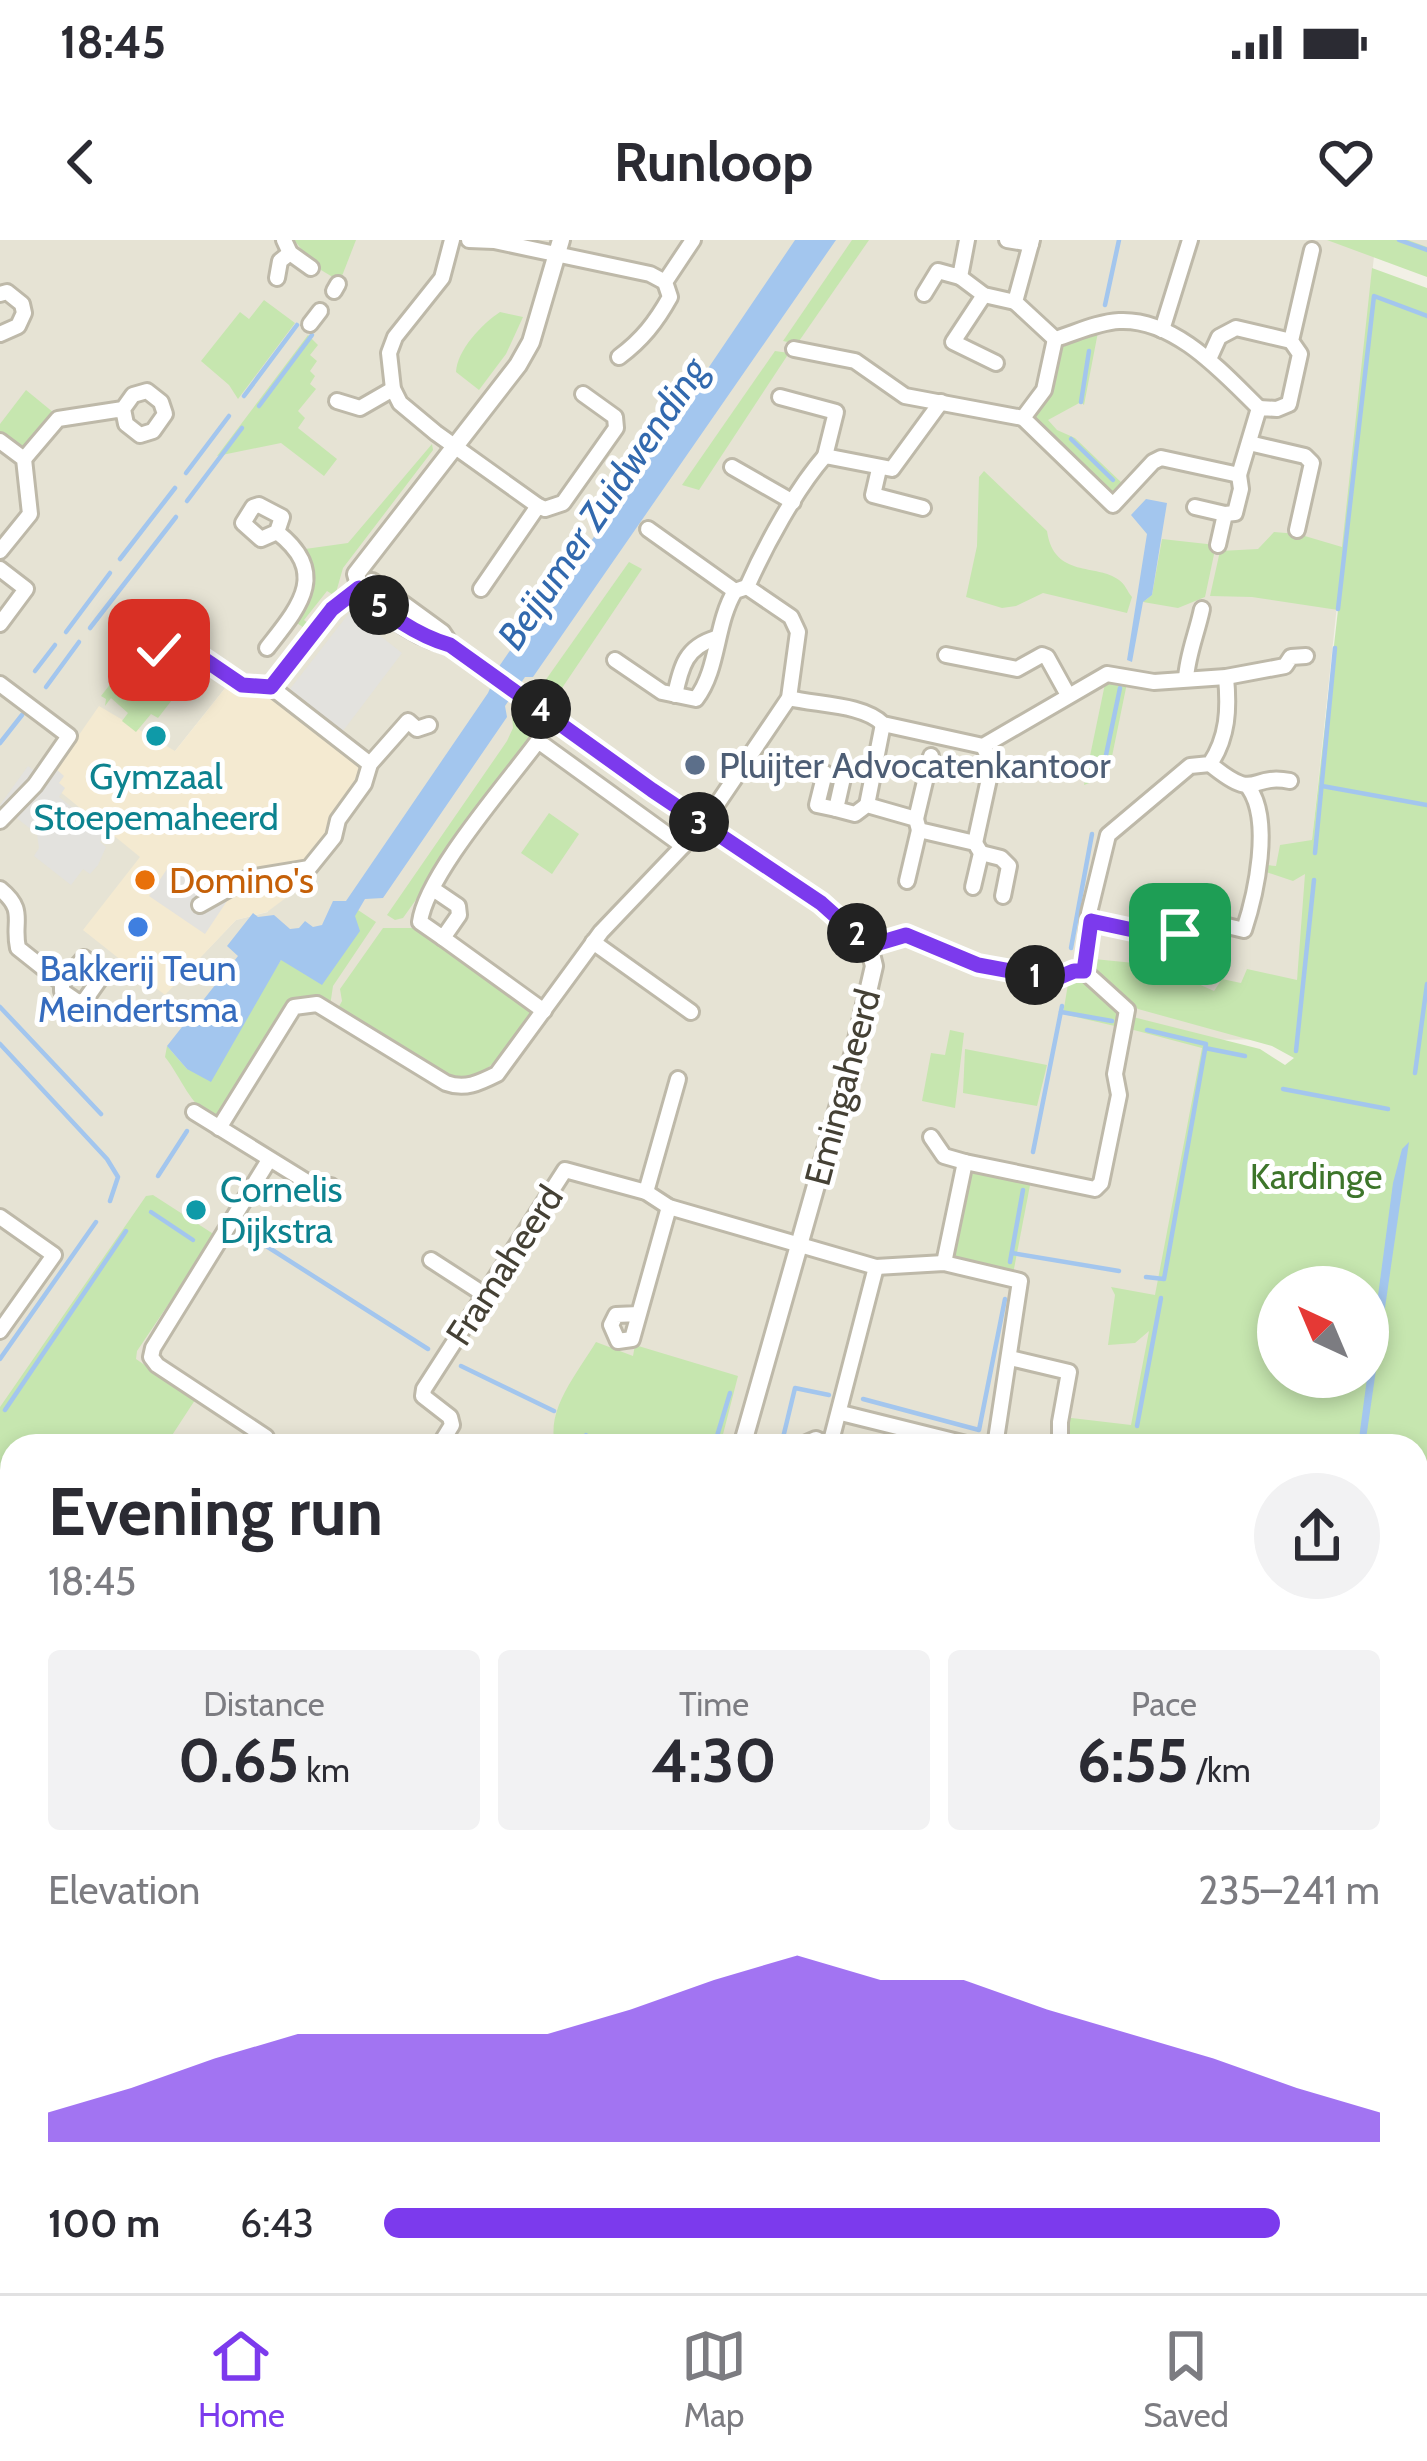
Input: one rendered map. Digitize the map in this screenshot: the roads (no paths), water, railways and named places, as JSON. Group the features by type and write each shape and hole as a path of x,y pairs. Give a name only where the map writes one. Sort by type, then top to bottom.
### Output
{"street":[{"path":"452,240 442,278 394,338 389,353 393,389 400,403 545,509 563,503 616,428 616,417 583,394"},
{"path":"469,240 559,248 665,282 670,297 660,314 640,341 619,356"},
{"path":"665,282 693,240"},
{"path":"960,277 967,240"},
{"path":"1007,240 1032,242 1015,302"},
{"path":"1162,330 1190,240"},
{"path":"277,278 287,246 311,268"},
{"path":"271,687 332,609 365,585 379,547 457,448 531,342 559,248"},
{"path":"1291,341 1312,250"},
{"path":"923,294 938,271 960,277 984,295 1015,302 1055,339"},
{"path":"0,294 7,292 22,304 24,313 18,326 0,334"},
{"path":"984,295 953,341 996,363"},
{"path":"310,324 320,310"},
{"path":"1055,339 1120,321 1162,330 1209,359 1259,408 1277,410 1289,404 1300,354 1291,341 1235,328 1219,338 1209,359"},
{"path":"1023,418 1044,390 1055,339"},
{"path":"794,349 855,361 905,396 1023,418 1113,506 1161,458 1239,475"},
{"path":"337,401 360,408 393,389"},
{"path":"614,660 662,692 696,699 704,688 722,613 826,456 836,412 780,398"},
{"path":"826,456 892,470 941,402"},
{"path":"1195,507 1235,513 1239,475 1259,408"},
{"path":"0,551 30,514 24,459 58,419 123,409"},
{"path":"0,441 24,459"},
{"path":"1249,443 1305,456 1312,463 1298,530"},
{"path":"732,467 793,502"},
{"path":"880,469 873,495 923,508"},
{"path":"481,589 538,506"},
{"path":"1218,545 1225,514"},
{"path":"219,1128 294,1007 304,1003 317,1004 457,1087 497,1074 593,943 703,825 789,698 798,632 791,617 648,529"},
{"path":"267,648 303,602 304,573 298,548 277,532"},
{"path":"0,569 26,589 0,624"},
{"name":"Emingaheerd","path":"365,585 392,614 450,645 821,903 869,946 874,967 745,1434"},
{"path":"1186,679 1186,660 1193,652 1202,609"},
{"path":"288,621 309,636"},
{"path":"131,671 165,633 175,630 185,634 189,649 242,685 271,687 370,764"},
{"path":"675,694 681,663 699,644 716,638"},
{"path":"158,645 165,658 174,661 189,649"},
{"path":"946,655 1017,669 1042,655 1068,695"},
{"path":"789,698 874,715 883,724 983,746 1107,674 1154,682 1226,677 1286,666 1291,657 1306,656"},
{"path":"1210,764 1222,746 1228,709 1226,677"},
{"path":"0,684 69,736 35,785 0,821"},
{"path":"200,905 248,878 310,868 334,837 338,820 364,784 370,764 408,722 417,729 430,725"},
{"path":"825,773 817,805 855,814 867,805 883,724"},
{"path":"544,1011 420,922 433,889 538,741 683,846"},
{"path":"973,887 992,765 983,746"},
{"path":"907,881 931,756"},
{"path":"1084,971 1091,921 1108,835 1190,766 1210,764 1232,782 1249,788 1257,799 1258,876 1244,930 1219,924 1180,934 1147,933 1091,921"},
{"path":"836,809 843,778"},
{"path":"1249,788 1277,778 1290,781"},
{"path":"867,805 1000,858 1009,866 1003,896"},
{"path":"0,889 14,900 20,921 18,948 62,983"},
{"path":"433,889 458,907 459,915 443,938"},
{"path":"869,946 906,935 978,965 1055,979 1084,971 1127,1010 1115,1074 1120,1095 1101,1183 1095,1189 944,1156 926,1139"},
{"path":"593,943 692,1012"},
{"path":"646,1192 678,1079"},
{"path":"194,1112 319,1188 331,1186"},
{"path":"261,1434 151,1357 269,1160"},
{"path":"944,1263 965,1162"},
{"name":"Framaheerd","path":"446,1434 452,1425 450,1417 423,1396 565,1170 646,1192 669,1207 876,1267 944,1263 1020,1281 1010,1358"},
{"path":"639,1314 669,1207"},
{"path":"0,1217 54,1255 0,1331"},
{"path":"431,1260 485,1295"},
{"path":"834,1434 876,1267"},
{"path":"996,1434 1010,1358 1069,1372 1060,1434"},
{"path":"841,1413 899,1434"}],"water":[{"path":"795,240 836,240 533,677 525,677 505,706 507,717 383,898 365,899 355,916 360,931 322,985 281,960 211,1082 187,1069 167,1046 238,956 227,946 253,913 274,915 290,929 305,921 313,927 322,925 333,901 346,901 488,693 500,665 547,597 558,590"},
{"path":"1146,499 1167,503 1152,595 1143,602 1132,662 1127,660 1147,534 1131,515"},
{"path":"1409,1142 1389,1280 1389,1266 1382,1266 1402,1149"},
{"path":"1364,1398 1372,1398 1367,1434 1360,1434"}],"waterway":[{"path":"1105,305 1119,240"},
{"path":"1399,240 1427,250"},
{"path":"1338,609 1374,296 1427,316"},
{"path":"244,396 297,325"},
{"path":"259,406 312,335"},
{"path":"1081,402 1089,351"},
{"path":"186,473 229,416"},
{"path":"187,501 242,428"},
{"path":"1071,439 1113,480"},
{"path":"120,559 175,488"},
{"path":"90,628 176,517"},
{"path":"66,632 110,573"},
{"path":"46,687 79,642"},
{"path":"35,671 55,645"},
{"path":"1315,853 1335,648"},
{"path":"1101,779 1120,688"},
{"path":"0,743 22,715"},
{"path":"1322,786 1427,805"},
{"path":"1071,948 1092,834"},
{"path":"1296,1051 1314,880"},
{"path":"1415,1073 1427,984"},
{"path":"1033,1152 1062,1006"},
{"path":"0,1007 101,1114"},
{"path":"1061,1012 1112,1021"},
{"path":"1146,1277 1164,1279 1206,1044 1147,1030"},
{"path":"0,1044 107,1159 118,1177 110,1201"},
{"path":"1205,1048 1245,1056"},
{"path":"1283,1089 1388,1109"},
{"path":"158,1176 187,1131"},
{"path":"1010,1262 1023,1190"},
{"path":"151,1212 193,1240"},
{"path":"0,1359 96,1222"},
{"path":"5,1410 126,1231"},
{"path":"252,1237 428,1349"},
{"path":"1012,1253 1119,1271"},
{"path":"1137,1426 1161,1298"},
{"path":"863,1399 979,1430 1005,1299"},
{"path":"461,1366 554,1411"},
{"path":"784,1434 795,1388 829,1395"},
{"path":"718,1434 730,1393"}],"place":[{"name":"Gymzaal Stoepemaheerd","path":"156,736"},
{"name":"Pluijter Advocatenkantoor","path":"695,765"},
{"name":"Domino's","path":"145,880"},
{"name":"Bakkerij Teun Meindertsma","path":"138,927"},
{"name":"Cornelis Dijkstra","path":"196,1210"}],"water label":[{"name":"Beijumer Zuidwending","path":"602,503"}],"park label":[{"name":"Kardinge","path":"1316,1176"}]}
